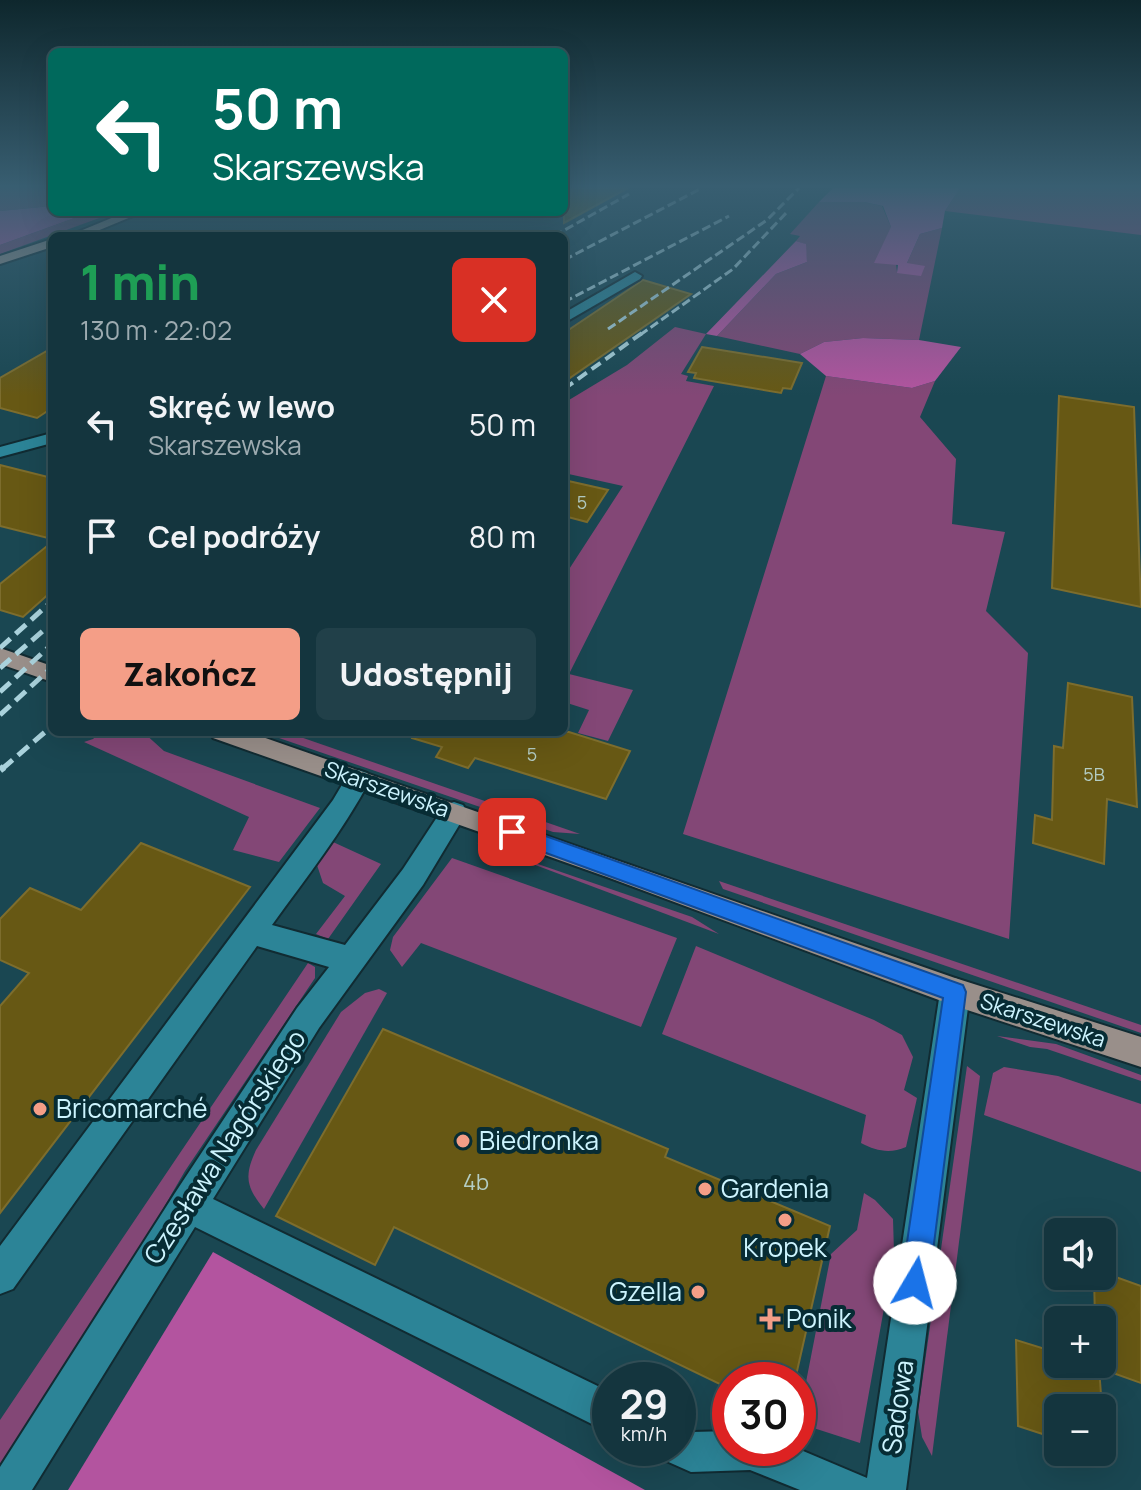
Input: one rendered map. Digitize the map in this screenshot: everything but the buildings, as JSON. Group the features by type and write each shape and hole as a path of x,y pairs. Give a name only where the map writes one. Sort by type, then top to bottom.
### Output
{"main road":[{"path":"0,267 29,258"},
{"path":"0,656 48,673"},
{"name":"Skarszewska","path":"232,736 955,992 1141,1052"}],"street":[{"path":"568,317 635,276"},
{"path":"0,452 48,439"},
{"path":"0,1276 342,807 358,780"},
{"name":"Czesława Nagórskiego","path":"9,1490 308,1018 413,877 454,812"},
{"path":"249,931 350,960"},
{"name":"Sadowa","path":"886,1490 955,992"},
{"path":"187,1205 592,1404"},
{"path":"696,1452 750,1450 852,1490"}],"shaded area":[{"path":"780,258 807,258 807,262 776,274 717,336 706,334"},
{"path":"807,258 895,258 897,272 909,258 936,258 919,340 863,338 824,342 800,354 717,336 776,274 807,262"},
{"path":"877,258 909,258 907,263 925,266 921,276 897,273 898,265 874,263"},
{"path":"675,327 706,334 681,374 688,376 686,381 714,386 569,674 633,690 608,741 578,733 589,710 568,703 568,571 623,486 568,474 568,401 627,365"},
{"path":"863,338 919,340 961,347 935,381 912,388 826,376 800,354 824,342"},
{"path":"826,376 912,388 935,381 920,417 956,459 952,524 1005,532 986,611 1028,653 1009,939 683,834"},
{"path":"96,736 147,736 164,751 320,808 279,862 233,850 249,817 84,742"},
{"path":"298,736 580,834 553,832 279,738"},
{"path":"333,842 381,864 328,939 316,934 345,896 323,883 316,862"},
{"path":"474,842 692,917 719,934"},
{"path":"452,858 677,938 641,1027 421,943 402,967 390,950 393,937"},
{"path":"719,881 1141,1025 1141,1033 723,889"},
{"path":"696,946 874,1020 902,1035 913,1057 904,1090 917,1098 906,1147 889,1151 867,1146 861,1143 866,1115 662,1034"},
{"path":"308,963 315,967 315,978 185,1171 97,1322 0,1470 0,1420"},
{"path":"379,989 387,993 264,1209 253,1194 249,1181 256,1150 341,1012 365,993"},
{"path":"997,1036 1056,1044 1141,1075 1141,1081 1047,1049"},
{"path":"967,1066 980,1076 932,1456 922,1437 918,1411"},
{"path":"1004,1067 1058,1076 1141,1104 1141,1172 984,1115 993,1073"},
{"path":"864,1193 893,1219 894,1252 860,1443 816,1429 816,1362 810,1362 831,1254 857,1230"},
{"path":"213,1252 592,1461 592,1466 601,1466 645,1490 68,1490"}],"railway":[{"path":"568,300 649,258"},
{"path":"608,329 712,258"},
{"path":"640,335 733,269 744,258"},
{"path":"568,386 642,333"},
{"path":"0,648 48,605"},
{"path":"0,668 48,626"},
{"path":"0,692 48,648"},
{"path":"0,715 48,671"},
{"path":"2,769 48,729"},
{"path":"0,770 4,767"}],"place":[{"name":"Bricomarché","path":"40,1109"},
{"name":"Biedronka","path":"463,1141"},
{"name":"Gardenia","path":"705,1189"},
{"name":"Kropek","path":"785,1220"},
{"name":"Gzella","path":"698,1292"},
{"name":"Ponik","path":"770,1319"}],"route":[{"path":"512,832 955,992 915,1283"}]}
